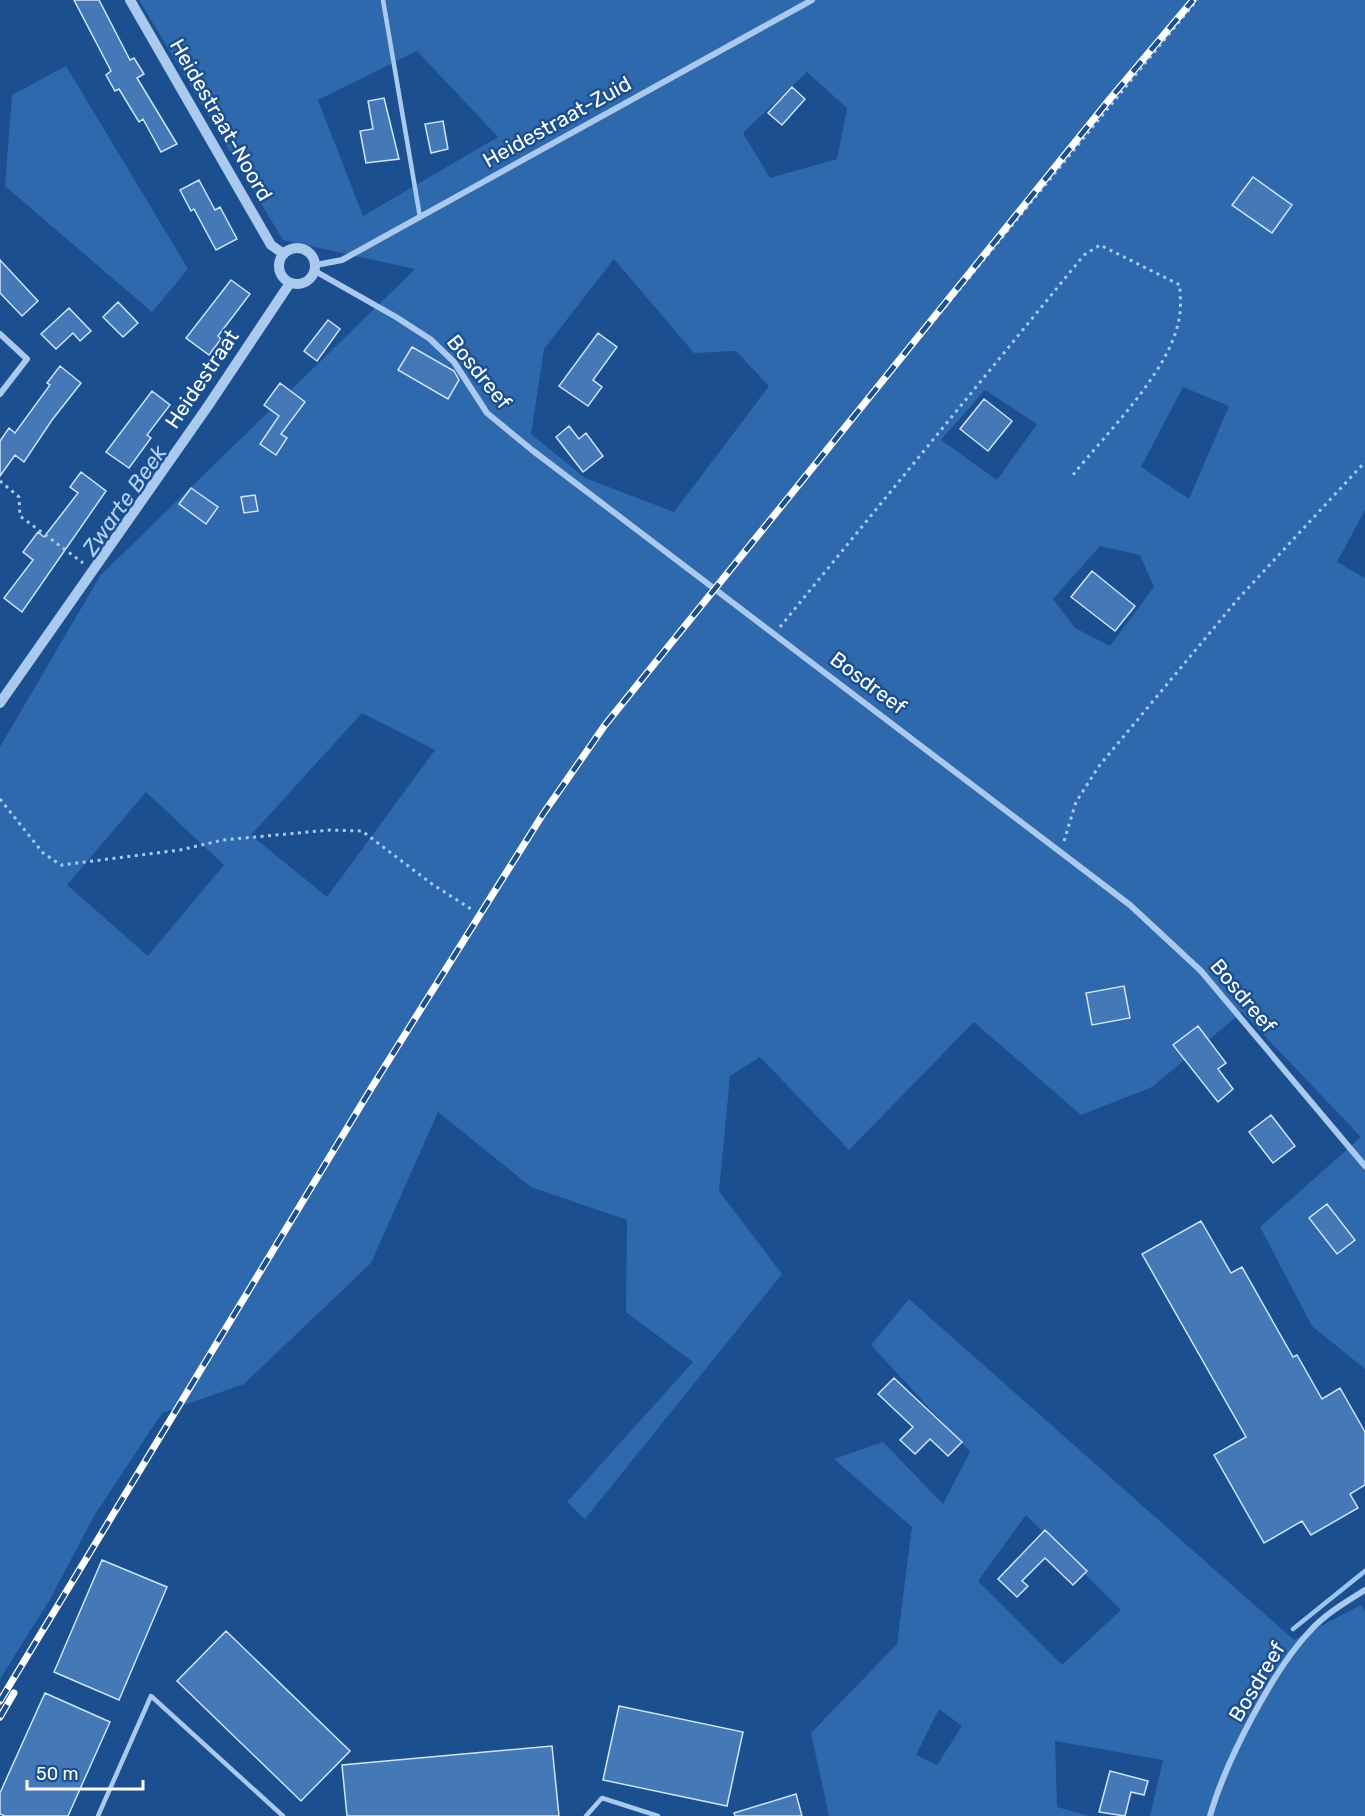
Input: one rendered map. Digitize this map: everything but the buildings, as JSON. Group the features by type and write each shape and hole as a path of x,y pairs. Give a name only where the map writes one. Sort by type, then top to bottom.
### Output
{"street":[{"name":"Heidestraat-Noord","path":"130,0 271,245 284,254"},
{"name":"Heidestraat-Zuid","path":"315,268 342,260 812,0"},
{"path":"293,249 303,249 312,255 315,268 310,280 301,284 290,283 279,270 284,254 293,249"},
{"name":"Bosdreef","path":"315,268 430,339 454,362 478,400 500,424 1130,905 1188,957 1365,1166"},
{"name":"Heidestraat","path":"0,703 208,406 290,283"},
{"path":"0,334 27,359 0,394"},
{"name":"Bosdreef","path":"1210,1816 1243,1736 1281,1667 1310,1630 1335,1609 1365,1590"}],"lane":[{"path":"383,0 420,217"},
{"path":"98,1816 151,1696 283,1816"},
{"path":"586,1816 602,1798 658,1816"}],"path":[{"path":"715,589 1197,0"},
{"path":"775,633 1084,255 1100,245 1180,285 1180,314 1170,348 1157,371 1073,475"},
{"path":"1061,851 1076,802 1099,766 1238,599 1365,462"},
{"path":"0,481 19,497 20,516 92,569"},
{"path":"0,799 43,852 61,865 180,850 223,840 330,830 362,831 432,885 471,909"}],"shaded area":[{"path":"139,0 1365,0 1365,510 1337,562 1365,578 1365,1369 1312,1326 1260,1227 1361,1137 1242,1012 1152,1087 1081,1115 974,1022 849,1150 760,1057 730,1076 719,1191 782,1274 585,1519 567,1502 693,1362 626,1312 627,1220 531,1187 438,1112 371,1263 244,1384 162,1413 94,1516 49,1601 0,1679 0,747 100,576 415,269 283,240","holes":["417,51 498,137 363,216 318,100","807,72 847,108 837,159 770,178 743,133","614,259 694,353 736,351 769,386 674,512 585,478 531,434 544,349","1183,387 1229,406 1189,499 1141,467","985,390 1037,424 997,480 941,440","1100,546 1140,555 1154,587 1110,646 1075,628 1053,599","362,713 435,750 327,897 251,835","146,792 224,865 148,956 67,885"]},
{"path":"66,66 188,269 152,312 5,186 12,95"},
{"path":"909,1299 1294,1640 1361,1605 1365,1612 1365,1816 1150,1816 1163,1760 1055,1741 1057,1807 1089,1816 829,1816 811,1733 897,1644 912,1527 834,1459 883,1442 943,1504 970,1452 871,1345","holes":["1026,1515 1121,1610 1062,1665 978,1581","939,1709 962,1726 937,1765 916,1755"]}],"waterway":[{"path":"1293,1629 1365,1571"}],"railway":[{"path":"0,1701 372,1087 543,814 605,725 1109,100 1193,0"},
{"path":"0,1717 14,1693"}],"water label":[{"name":"Zwarte Beek","path":"124,500"}]}
